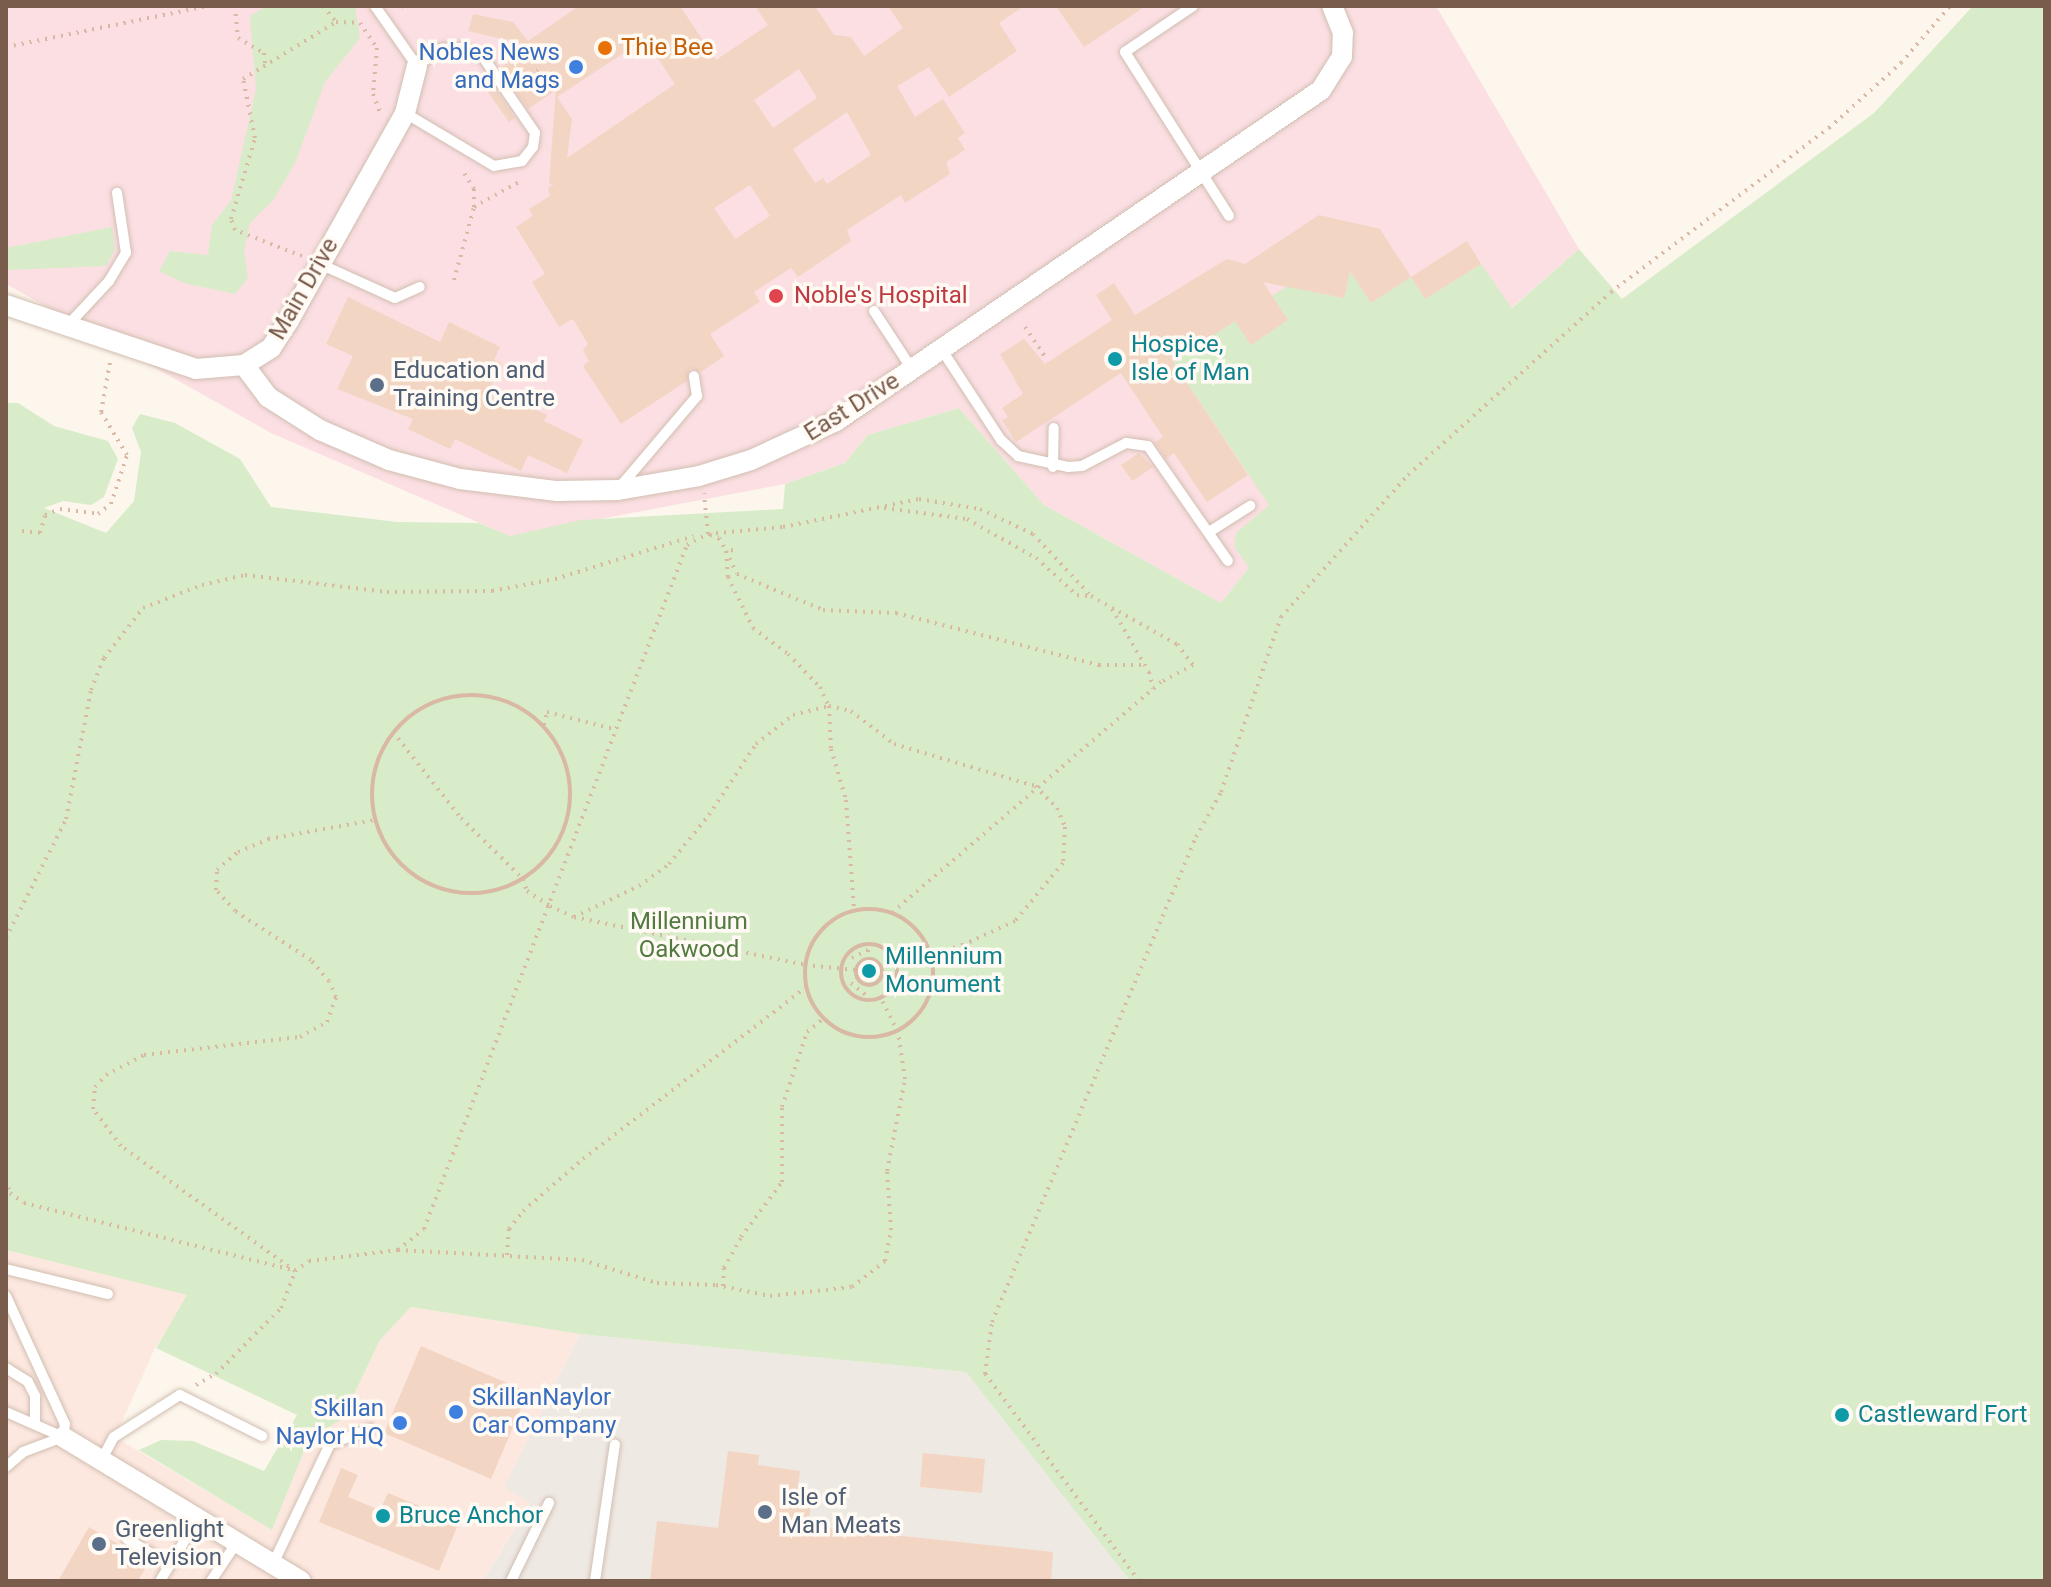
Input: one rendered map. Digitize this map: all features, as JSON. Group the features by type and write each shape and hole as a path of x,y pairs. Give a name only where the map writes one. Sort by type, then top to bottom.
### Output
{"street":[{"name":"East Drive","path":"244,365 268,397 320,430 389,460 460,479 543,490 618,490 699,476 802,440 942,350 1289,114 1334,75 1343,33 1332,6"},
{"name":"Main Drive","path":"244,365 271,348 312,260 405,113 417,66"},
{"path":"6,305 196,369 244,365"},
{"path":"63,1437 196,1522 301,1581"}],"lane":[{"path":"375,6 417,66 440,49 461,48 483,57 535,133 533,147 522,161 494,166 405,113"},
{"path":"1193,6 1125,52 1229,216"},
{"path":"69,324 109,281 126,253 117,193"},
{"path":"312,260 395,298 420,287"},
{"path":"874,311 912,369"},
{"path":"942,350 1001,440 1018,456 1053,467 1082,466 1126,443 1148,446 1228,561"},
{"path":"618,490 697,396 694,376"},
{"path":"1053,467 1054,428"},
{"path":"1209,532 1250,506"},
{"path":"6,1269 108,1294"},
{"path":"6,1296 65,1424 63,1437"},
{"path":"6,1368 28,1382 35,1396 35,1424"},
{"path":"100,1462 114,1437 180,1395 262,1436"},
{"path":"6,1412 63,1437"},
{"path":"272,1566 330,1444 370,1429"},
{"path":"6,1467 23,1452 63,1437"},
{"path":"595,1581 615,1444"},
{"path":"511,1581 549,1503"},
{"path":"160,1581 196,1522"},
{"path":"127,1539 170,1565"},
{"path":"211,1581 235,1545"}],"path":[{"path":"6,47 208,6"},
{"path":"235,6 235,39 264,53 265,65"},
{"path":"323,6 336,22"},
{"path":"1139,1581 985,1374 992,1322 1196,837 1221,792 1281,617 1408,475 1611,292 1829,128 1901,63 1950,6"},
{"path":"312,260 235,230 230,207 255,138 245,102 243,79 336,22 360,23 374,39 373,94 381,117"},
{"path":"530,75 538,70"},
{"path":"454,280 474,207 474,189 462,170"},
{"path":"474,207 519,182"},
{"path":"1025,327 1046,358"},
{"path":"22,531 40,533 45,515 60,509 98,514 111,504 127,455 101,412 102,388 113,353"},
{"path":"699,476 709,511 708,534"},
{"path":"6,938 66,819 95,679 104,658 143,608 202,585 245,575 387,592 492,591 555,579 697,536 880,508 919,499 980,509 1033,534 1091,596 1177,644 1193,665 1153,689 1035,786 893,912"},
{"path":"880,508 967,519 1036,558 1077,595 1091,596"},
{"path":"708,534 719,538 737,574 778,596 823,610 896,613 1079,661 1146,665"},
{"path":"398,1250 424,1229 687,545 697,536"},
{"path":"726,551 733,550"},
{"path":"726,551 728,577 753,628 820,687 829,706 831,749 846,800 854,910"},
{"path":"1110,607 1146,665 1153,689"},
{"path":"484,695 516,705 544,725 560,749 570,778 570,807 562,836 546,860 523,879 473,894 447,891 401,865 375,820 372,789 378,759 393,732 418,709 450,696 484,695"},
{"path":"574,917 639,886 669,864 709,815 756,744 793,715 829,706 851,711 894,744 1035,786 1057,808 1065,827 1063,863 1015,921 932,957 894,966"},
{"path":"544,725 547,712 617,730"},
{"path":"393,732 461,818 523,879 527,891 550,906 574,917 805,965 866,971"},
{"path":"295,1271 121,1146 93,1109 95,1087 106,1075 144,1055 300,1037 327,1022 336,997 329,981 311,960 235,911 216,890 217,870 238,852 268,839 375,820"},
{"path":"854,910 893,912 917,930 932,957 928,1000 898,1032 858,1037 823,1019 806,987 805,965 821,930 854,910"},
{"path":"863,945 888,951 894,966 896,982 881,998 852,995 841,969 848,953 863,945"},
{"path":"852,958 868,950 868,960 857,971"},
{"path":"868,960 879,964 881,977 889,982 894,966"},
{"path":"857,971 858,979"},
{"path":"858,979 873,985 881,977"},
{"path":"858,979 851,983 866,995"},
{"path":"507,1255 509,1229 523,1211 583,1159 806,987"},
{"path":"6,1180 10,1193 24,1203 295,1271 331,1255 398,1250 463,1257 507,1255 582,1260 657,1283 723,1286 770,1296 806,1296 852,1287 885,1261 891,1230 890,1142 905,1079 898,1032 881,998"},
{"path":"723,1286 724,1268 741,1237 782,1182 782,1107 807,1032 823,1019"},
{"path":"180,1395 216,1374 281,1308 295,1271"}],"shaded area":[{"name":"Noble's Hospital","path":"6,6 1436,6 1579,249 1396,409 1274,535 1221,603 1044,505 959,408 868,435 845,463 785,484 510,536 271,433 6,284"},
{"path":"6,1250 188,1295 155,1348 115,1437 272,1530 309,1439 342,1419 380,1340 411,1307 580,1334 505,1486 530,1502 483,1581 6,1581"},
{"path":"580,1334 966,1372 1130,1581 483,1581 530,1503 504,1487"}],"green space":[{"path":"267,6 355,6 360,38 325,82 296,161 274,199 250,223 244,250 248,278 235,294 184,283 159,271 170,251 208,255 212,225 231,201 256,89 250,16"},
{"name":"Millennium Oakwood","path":"1973,6 2045,6 2045,1581 1130,1581 966,1372 580,1334 411,1307 380,1340 342,1419 309,1439 272,1530 139,1450 161,1440 193,1441 264,1471 297,1415 156,1348 187,1295 6,1250 6,403 18,403 54,426 108,441 118,459 104,497 91,505 63,501 44,508 106,533 134,501 141,452 132,428 140,414 175,423 240,459 271,507 397,522 479,523 510,536 581,520 783,509 785,484 845,463 868,435 959,408 1044,505 1221,603 1249,567 1234,547 1236,533 1269,505 1173,362 1235,321 1251,345 1288,320 1272,296 1319,265 1314,292 1344,298 1350,271 1371,303 1411,277 1425,299 1481,264 1512,308 1579,249 1622,299 1874,113"},
{"path":"112,227 115,249 106,266 6,270 6,248"}],"building":[{"name":"Noble's Hospital","path":"579,6 680,6 716,60 768,25 755,6 815,6 834,35 851,37 864,56 903,28 888,6 1024,6 999,23 1017,51 949,97 929,67 897,86 915,117 943,99 965,133 958,138 965,150 946,162 950,174 905,203 901,195 847,230 851,241 798,277 791,268 754,292 760,302 710,334 724,356 701,372 690,369 687,381 621,424 583,366 589,361 583,350 588,344 573,319 559,327 532,282 545,274 516,227 533,216 529,209 550,196 548,188 554,184 549,184 556,90 528,109 500,68 532,46 468,31 473,14 513,22 528,41","holes":["645,39 675,84 567,158 572,119 557,97","799,69 817,98 773,128 754,100","847,112 871,155 827,184 823,178 815,183 793,149","750,185 770,216 735,239 714,208"]},
{"path":"1056,6 1146,6 1084,47"},
{"path":"487,77 515,118 509,122 481,82"},
{"name":"Hospice, Isle of Man","path":"1319,215 1380,229 1411,277 1371,303 1350,271 1344,298 1263,282 1288,320 1251,345 1235,321 1173,362 1248,475 1207,502 1174,453 1166,459 1155,442 1163,437 1121,373 1016,442 1002,420 1008,417 1002,408 1023,394 1000,354 1024,339 1045,364 1112,320 1096,295 1114,283 1135,315 1227,259 1245,264"},
{"path":"1467,241 1481,264 1425,299 1411,277"},
{"name":"Education and Training Centre","path":"348,297 440,342 449,322 500,347 494,360 502,363 490,388 547,415 544,421 583,440 567,473 528,455 521,471 455,439 450,449 408,429 413,419 337,389 353,356 326,344"},
{"path":"1139,453 1153,467 1132,481 1121,465"},
{"name":"SkillanNaylor Car Company","path":"421,1346 528,1392 491,1479 384,1433"},
{"name":"Isle of Man Meats","path":"728,1451 759,1455 758,1465 800,1471 796,1502 811,1504 808,1526 1053,1552 1051,1581 650,1581 657,1521 718,1528"},
{"path":"923,1453 985,1459 982,1493 920,1487"},
{"name":"Bruce Anchor","path":"341,1468 358,1475 348,1497 380,1510 388,1493 459,1522 439,1571 319,1522"},
{"name":"Greenlight Television","path":"89,1527 149,1562 138,1581 58,1581"}],"place":[{"name":"Thie Bee","path":"605,48"},
{"name":"Nobles News and Mags","path":"576,67"},
{"name":"Noble's Hospital","path":"776,296"},
{"name":"Hospice, Isle of Man","path":"1115,359"},
{"name":"Education and Training Centre","path":"377,385"},
{"name":"Millennium Monument","path":"869,971"},
{"name":"SkillanNaylor Car Company","path":"456,1412"},
{"name":"Castleward Fort","path":"1842,1415"},
{"name":"Skillan Naylor HQ","path":"400,1423"},
{"name":"Isle of Man Meats","path":"765,1512"},
{"name":"Bruce Anchor","path":"383,1516"},
{"name":"Greenlight Television","path":"99,1544"}]}
